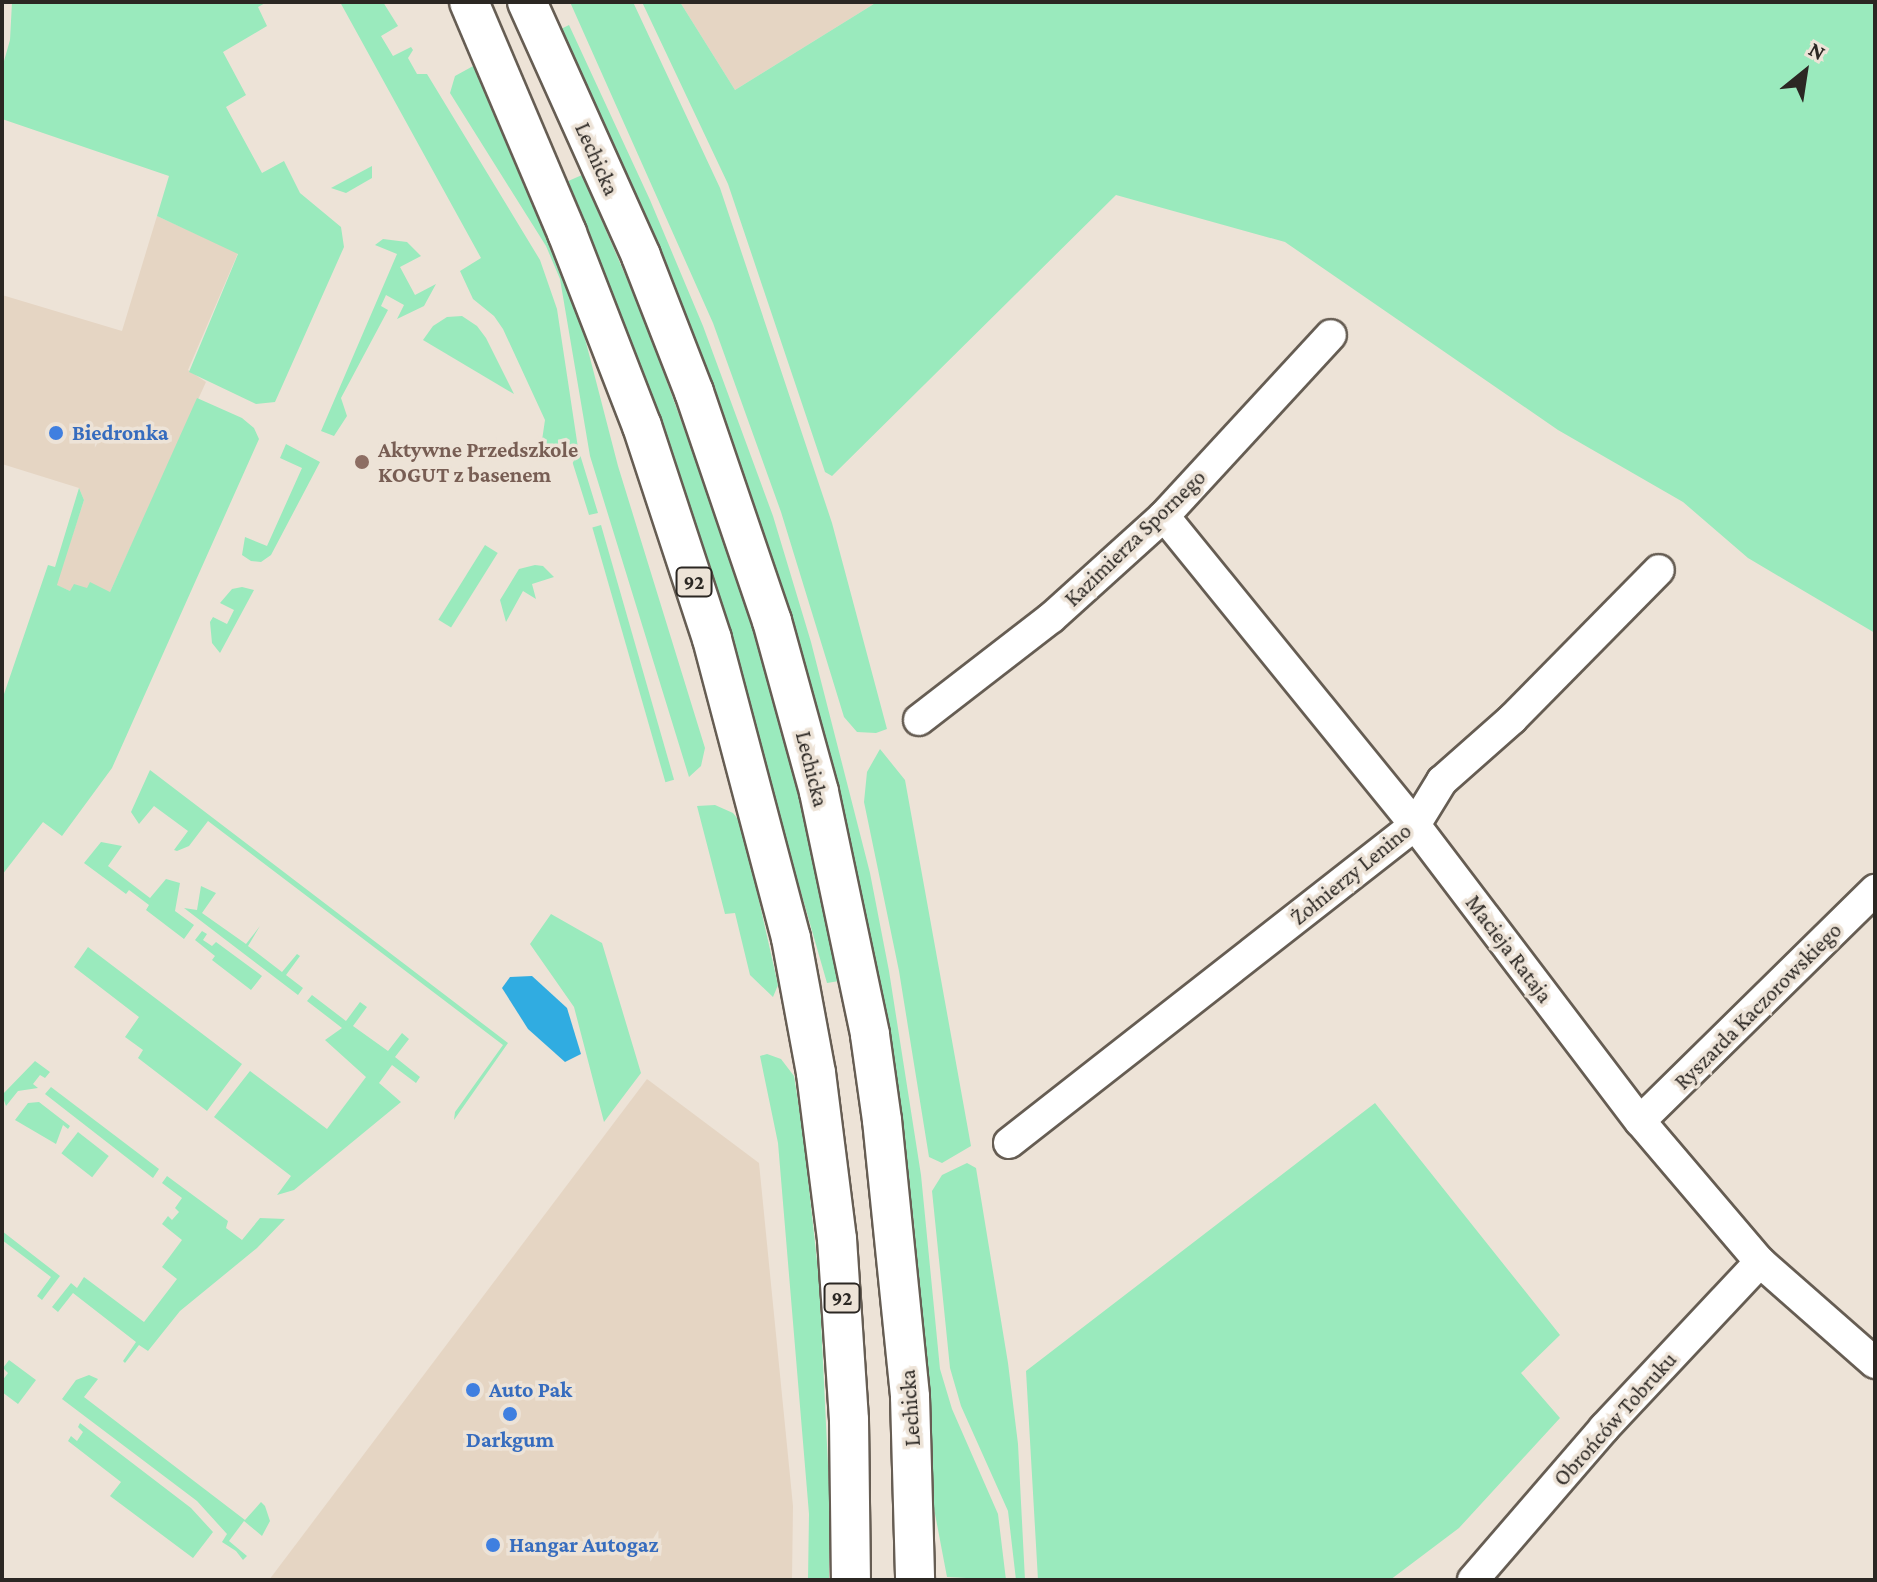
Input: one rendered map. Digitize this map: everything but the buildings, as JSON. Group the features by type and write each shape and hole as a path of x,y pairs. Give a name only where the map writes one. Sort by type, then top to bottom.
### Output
{"main road":[{"name":"92","path":"469,2 567,233 642,426 712,639 791,938 816,1073 837,1239 849,1420 851,1580"},
{"name":"Lechicka","path":"527,2 641,256 694,392 772,621 819,792 870,1035 882,1120 910,1397 915,1580"}],"street":[{"name":"Kazimierza Spornego","path":"919,720 1051,618 1164,516 1331,335"},
{"name":"Macieja Rataja","path":"1164,516 1415,825 1640,1121 1760,1262 1875,1363"},
{"name":"Żołnierzy Lenino","path":"1009,1143 1415,825 1442,781 1512,719 1659,570"},
{"name":"Ryszarda Kaczorowskiego","path":"1640,1121 1875,890"},
{"name":"Obrońców Tobruku","path":"1473,1580 1604,1428 1760,1262"}],"shaded area":[{"path":"680,2 877,2 735,90"},
{"path":"157,216 238,253 188,370 206,382 110,592 87,589 70,591 56,585 84,500 79,488 2,464 2,295 122,331"},
{"path":"647,1079 759,1163 793,1506 792,1580 269,1580"}],"green space":[{"path":"12,2 267,2 258,7 267,26 223,52 246,95 226,107 262,173 284,161 300,193 341,227 344,247 275,402 256,404 189,372 238,254 157,216 169,176 2,119 2,68 10,40"},
{"path":"340,2 383,2 398,26 381,36 393,56 411,47 413,50 408,58 417,74 427,74 540,260 557,309 578,448 598,513 589,515 568,448 544,456 541,447 545,420 503,329 494,316 473,299 460,271 481,258"},
{"path":"570,2 633,2 720,188 832,523 887,729 876,733 857,732 844,717 781,512 713,323"},
{"path":"642,2 680,2 735,90 877,2 1875,2 1875,633 1748,558 1683,502 1558,430 1285,242 1116,195 832,476 825,472 728,184"},
{"path":"569,25 650,200 703,326 773,516 811,642 870,873 889,971 921,1175 940,1369 952,1409 998,1514 1006,1580 947,1577 932,1498 914,1223 896,1093 874,958 829,755 773,560 733,444 561,29"},
{"path":"475,65 575,300 618,466 705,748 701,766 689,777 590,456 560,279 546,246 450,93 455,76"},
{"path":"372,166 372,178 346,193 331,188"},
{"path":"582,175 643,316 737,574 778,710 812,846 839,981 827,983 711,579 622,323 566,182"},
{"path":"383,239 407,242 421,256 400,267 415,295 436,284 424,306 397,319 404,305 386,295 381,306 388,310 341,398 347,416 334,436 321,431 397,254 375,245"},
{"path":"462,316 477,326 486,338 514,394 423,340 433,326 447,317"},
{"path":"197,398 242,418 254,428 259,439 112,768 62,836 43,822 2,875 2,700 48,565 55,567 79,488 84,500 57,585 70,591 74,584 87,588 90,582 110,592"},
{"path":"286,444 320,462 271,555 261,562 251,561 242,555 245,537 267,546 302,468 280,458"},
{"path":"601,525 674,780 665,782 592,527"},
{"path":"485,545 498,553 451,628 438,620"},
{"path":"543,566 554,577 532,584 536,599 523,591 506,622 500,600 519,569"},
{"path":"242,587 254,590 220,653 212,643 210,622 213,617 227,624 234,610 220,603 232,589"},
{"path":"880,749 905,780 971,1146 942,1163 929,1157 899,971 864,802 867,772"},
{"path":"150,770 508,1043 454,1120 455,1112 503,1045 208,821 189,846 177,851 174,850 188,831 154,806 139,824 131,812"},
{"path":"715,805 733,813 749,833 744,834 778,985 773,997 750,975 735,913 725,914 697,806"},
{"path":"101,842 122,846 108,866 150,898 166,879 180,883 175,911 194,925 184,939 146,910 149,905 129,890 126,894 84,863"},
{"path":"201,886 216,893 202,913 246,944 260,926 248,946 282,972 297,954 300,956 286,975 303,988 298,995 184,908 197,910"},
{"path":"551,914 602,943 641,1073 604,1122 574,1007 530,944"},
{"path":"202,931 207,934 203,940 212,946 216,942 262,976 251,990 212,960 215,956 195,940"},
{"path":"88,947 242,1064 207,1111 138,1058 143,1050 125,1037 139,1017 74,967"},
{"path":"312,995 346,1021 360,1002 367,1007 353,1026 388,1051 402,1033 409,1039 395,1057 420,1077 416,1083 392,1065 379,1083 401,1102 294,1190 277,1195 291,1176 214,1117 250,1071 327,1129 366,1077 325,1040 342,1028 307,1001"},
{"path":"767,1054 781,1059 794,1076 803,1132 819,1280 829,1486 829,1580 808,1580 809,1514 778,1143 760,1056"},
{"path":"35,1061 50,1072 45,1078 40,1075 33,1084 38,1088 18,1091 6,1106 2,1095"},
{"path":"51,1087 159,1169 153,1178 45,1094"},
{"path":"39,1102 70,1126 68,1129 63,1125 56,1144 15,1120 28,1103"},
{"path":"1375,1103 1560,1335 1521,1373 1560,1418 1459,1528 1390,1580 1038,1580 1026,1371"},
{"path":"78,1132 109,1156 92,1177 61,1153"},
{"path":"967,1163 976,1168 1008,1363 1018,1444 1025,1580 1016,1580 1008,1511 961,1406 950,1368 932,1191 942,1175"},
{"path":"167,1176 228,1221 226,1228 242,1240 260,1218 285,1219 257,1248 180,1311 148,1351 139,1345 125,1363 123,1361 136,1342 73,1293 58,1312 52,1307 71,1283 77,1288 84,1277 144,1322 177,1279 162,1267 182,1240 162,1224 168,1216 172,1220 179,1212 175,1208 182,1198 162,1183"},
{"path":"2,1231 60,1276 42,1300 37,1296 51,1277 2,1240"},
{"path":"9,1360 36,1380 18,1404 2,1392 2,1381 8,1373 3,1368"},
{"path":"89,1375 98,1379 84,1397 245,1520 261,1502 265,1506 270,1521 262,1536 244,1521 229,1541 247,1556 243,1560 222,1542 227,1534 197,1501 62,1399 76,1380"},
{"path":"80,1423 191,1508 213,1532 193,1558 110,1496 121,1482 68,1441 71,1436 77,1441 83,1432 78,1427"}],"water":[{"path":"532,976 567,1008 581,1054 565,1062 528,1029 502,988 510,977"}],"place":[{"name":"Biedronka","path":"56,433"},
{"name":"Aktywne Przedszkole KOGUT z basenem","path":"362,462"},
{"name":"Auto Pak","path":"473,1390"},
{"name":"Darkgum","path":"510,1414"},
{"name":"Hangar Autogaz","path":"493,1545"}]}
